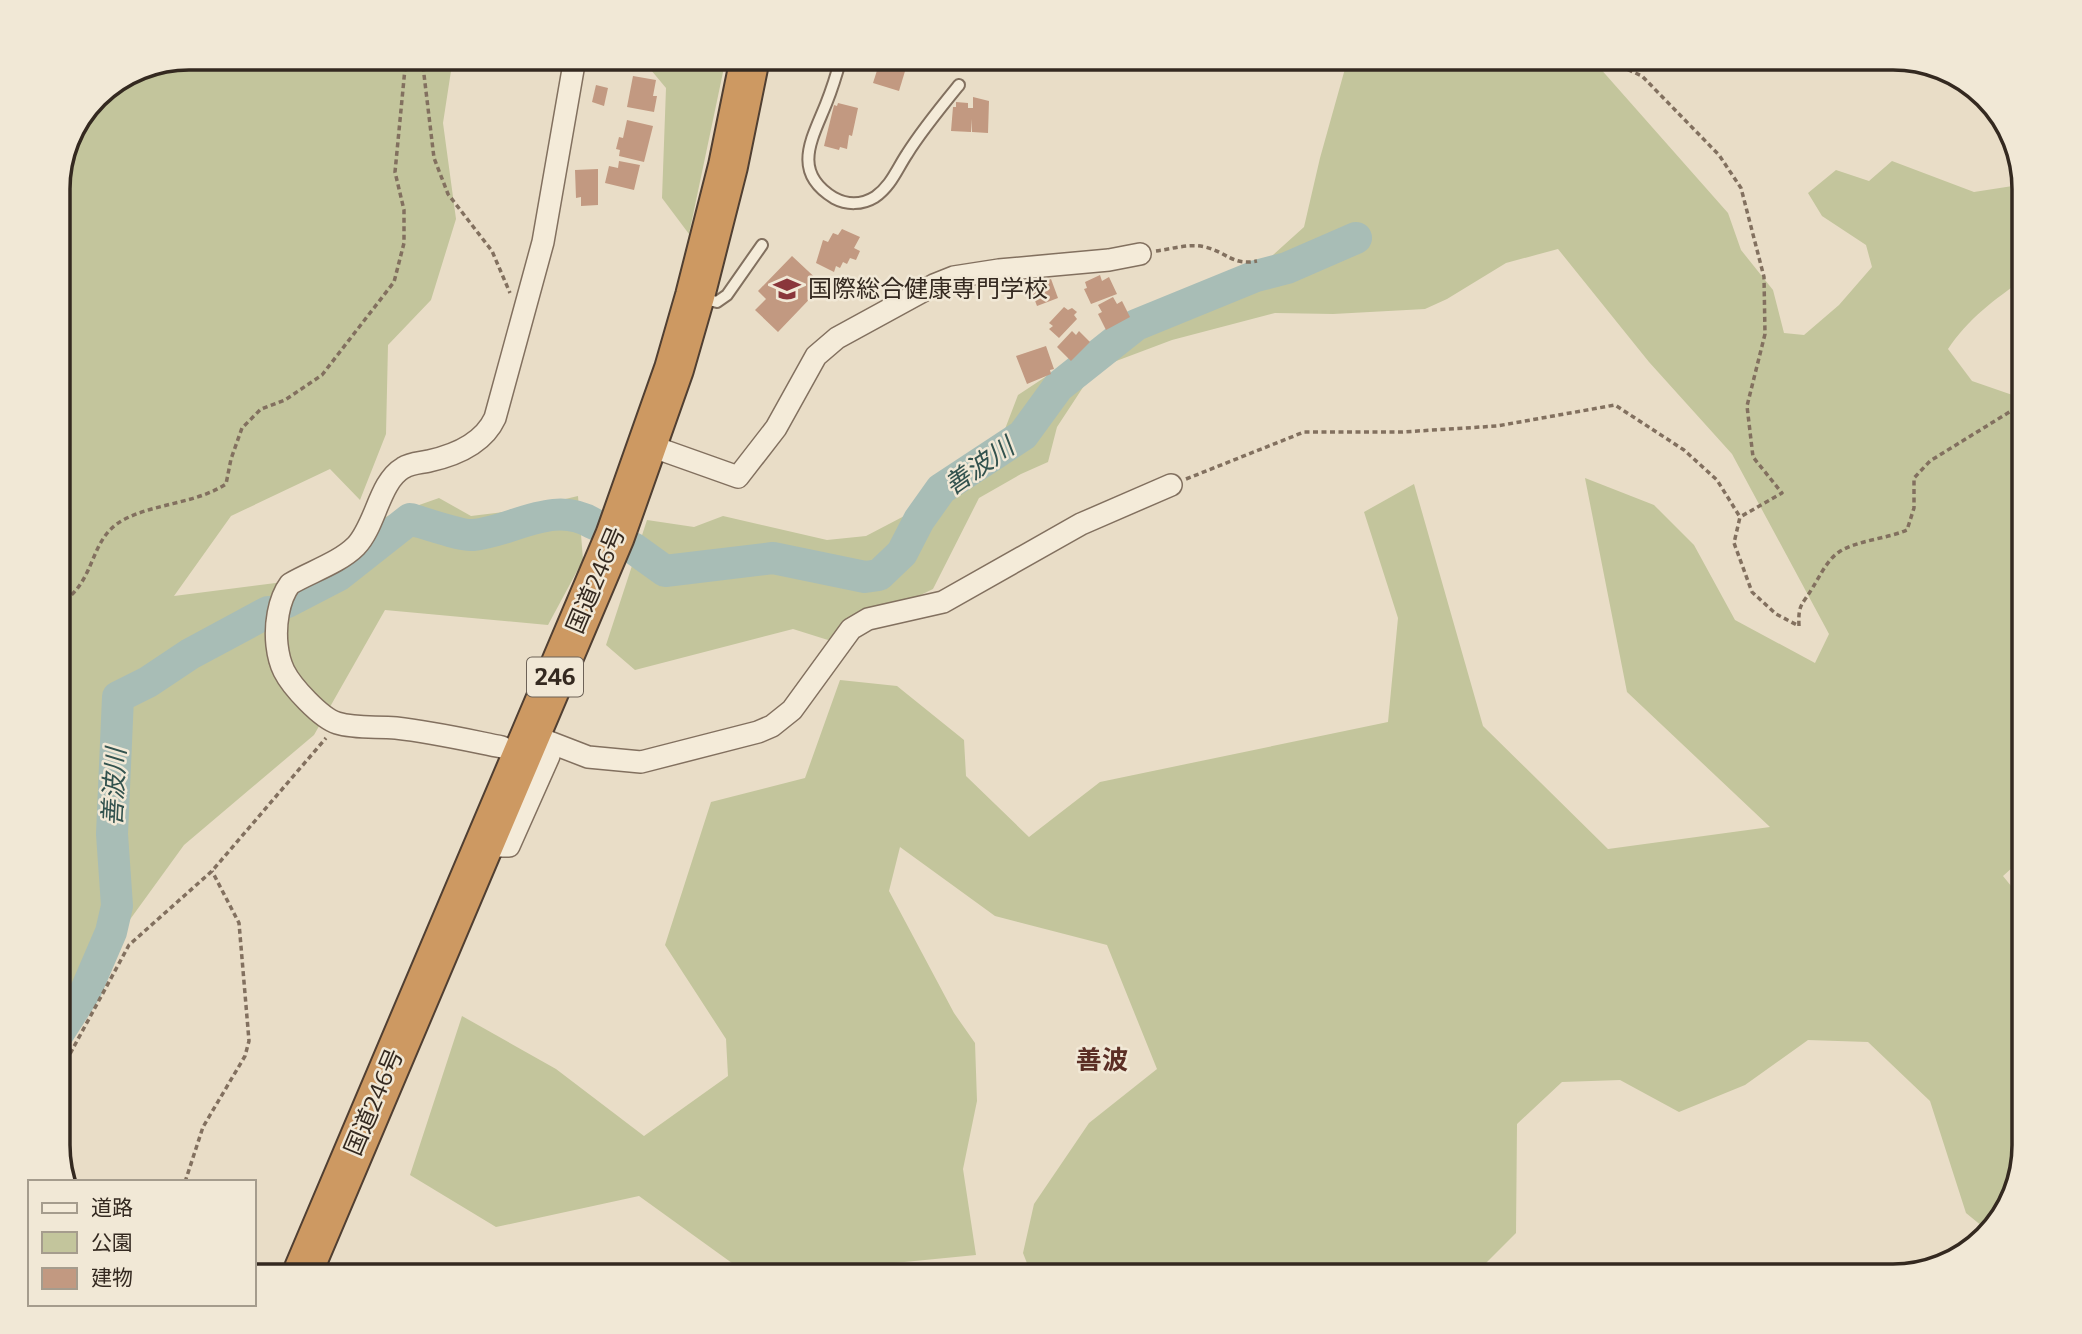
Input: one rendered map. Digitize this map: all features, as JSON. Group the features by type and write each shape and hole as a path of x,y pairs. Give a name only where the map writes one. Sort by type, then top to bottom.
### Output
{"highway":[{"name":"国道246号","path":"306,1264 482,846 532,749 615,536 674,369 695,296 728,166 748,70"}],"street":[{"path":"573,70 543,242 495,418 482,438 460,451 403,468 390,481 364,536 355,546 290,584 283,593 278,613 277,642 280,662 289,680 318,710 338,723 588,757 641,762 666,757 772,726 792,710 843,640 859,623 943,602 1081,524 1171,485"},
{"path":"648,445 738,477 776,428 816,356 837,338 934,285 954,277 1110,260 1140,254"}],"lane":[{"path":"837,70 808,147 807,163 820,186 842,202 853,204 875,197 886,186 905,155 959,85"},
{"path":"695,296 717,302 727,295 762,245"}],"path":[{"path":"70,598 86,578 101,539 122,521 163,506 212,493 226,484 231,458 242,428 261,409 285,400 322,375 394,282 404,243 404,210 395,172 405,70"},
{"path":"423,70 434,158 448,194 492,251 524,316"},
{"path":"1629,70 1642,76 1720,155 1741,188 1763,277 1765,334 1747,406 1753,457 1782,493 1740,517"},
{"path":"1140,254 1195,245 1209,248 1244,264 1257,261"},
{"path":"1171,485 1304,432 1402,432 1497,426 1615,405 1665,437 1717,480 1740,517 1734,543 1752,592 1776,614 1799,626 1798,608 1814,587 1819,575 1838,553 1907,530 1914,508 1914,478 1930,461 2012,410"},
{"path":"70,1054 129,945 212,871 338,723"},
{"path":"186,1180 203,1127 245,1056 249,1041 239,923 212,871"}],"green space":[{"path":"451,70 443,123 456,219 431,300 388,345 386,434 360,500 330,469 231,516 174,596 354,573 385,517 439,498 471,516 519,510 578,496 583,560 548,625 385,610 314,735 184,845 118,936 70,1021 70,182 79,144 90,123 105,105 123,90 166,72"},
{"path":"651,70 723,70 689,234 662,198 666,88"},
{"path":"1345,70 1602,70 1728,213 1741,250 1773,290 1784,333 1804,335 1839,305 1872,267 1866,245 1822,216 1808,193 1836,170 1869,181 1892,161 1974,192 2012,186 2012,288 1964,328 1948,349 1972,381 2012,395 2012,868 2003,876 2012,887 2012,1145 2006,1183 1992,1211 1982,1223 1980,1225 1966,1213 1930,1101 1868,1042 1808,1040 1745,1085 1679,1112 1620,1080 1562,1082 1517,1124 1516,1233 1485,1264 1027,1264 1023,1253 1034,1204 1089,1123 1157,1069 1107,945 995,916 900,847 889,891 954,1013 975,1043 977,1101 963,1169 976,1255 884,1264 733,1264 639,1196 496,1227 410,1175 462,1016 556,1069 644,1136 728,1076 726,1039 665,945 711,802 805,778 840,680 897,686 964,740 966,776 1029,837 1100,782 1388,722 1398,618 1364,512 1414,484 1483,726 1608,849 1770,827 1627,692 1585,478 1654,505 1694,545 1735,620 1815,663 1829,634 1732,454 1649,362 1558,249 1506,263 1447,299 1425,309 1333,314 1275,313 1172,340 1095,369 1057,427 1048,462 979,498 933,589 828,640 793,629 635,670 606,645 647,520 694,527 723,516 827,540 866,536 910,513 951,469 1005,429 1018,395 1077,356 1263,264 1304,227"}],"building":[{"path":"877,70 905,70 899,91 873,83"},
{"path":"633,76 656,80 654,112 627,107"},
{"path":"596,85 608,88 604,106 592,102"},
{"path":"973,97 989,101 988,133 972,132 972,119 971,132 951,131 953,107 956,107 956,102 968,103 968,108 973,108"},
{"path":"838,103 858,108 847,149 840,147 839,150 824,146 834,105 837,106"},
{"path":"627,120 653,126 644,162 619,156 620,150 616,149 619,137 623,138"},
{"path":"619,161 640,165 634,190 605,183 609,166 618,168"},
{"path":"598,169 598,205 581,206 581,197 576,198 575,170"},
{"path":"842,229 860,237 854,248 860,251 856,260 850,258 847,264 843,262 840,268 836,266 834,272 816,263 823,240 828,242 833,233 838,235"},
{"path":"792,256 823,285 778,332 755,310 766,299 758,291"},
{"path":"1100,275 1102,281 1109,277 1117,294 1091,304 1084,289 1087,288 1085,282"},
{"path":"1051,279 1058,298 1037,306 1030,287"},
{"path":"1113,297 1117,304 1122,301 1130,317 1106,330 1098,314 1102,312 1098,305"},
{"path":"1064,307 1077,312 1074,315 1077,319 1059,338 1049,329 1053,326 1049,323"},
{"path":"1072,331 1076,335 1079,331 1090,342 1071,361 1057,347"},
{"path":"1046,346 1054,369 1050,370 1051,374 1027,384 1016,356"}],"waterway":[{"name":"善波川","path":"633,548 665,571 773,558 865,577 879,575 902,553 919,520 941,489 1023,435 1058,387 1136,325 1256,276 1287,268 1356,238"},
{"name":"善波川","path":"287,602 339,575 410,519 467,535 549,515 579,517 594,524"},
{"name":"善波川","path":"70,1015 86,990 111,932 117,906 112,834 118,697 268,612"}],"place":[{"name":"国際総合健康専門学校","path":"787,289"}],"district":[{"name":"善波","path":"1102,1060"}]}
